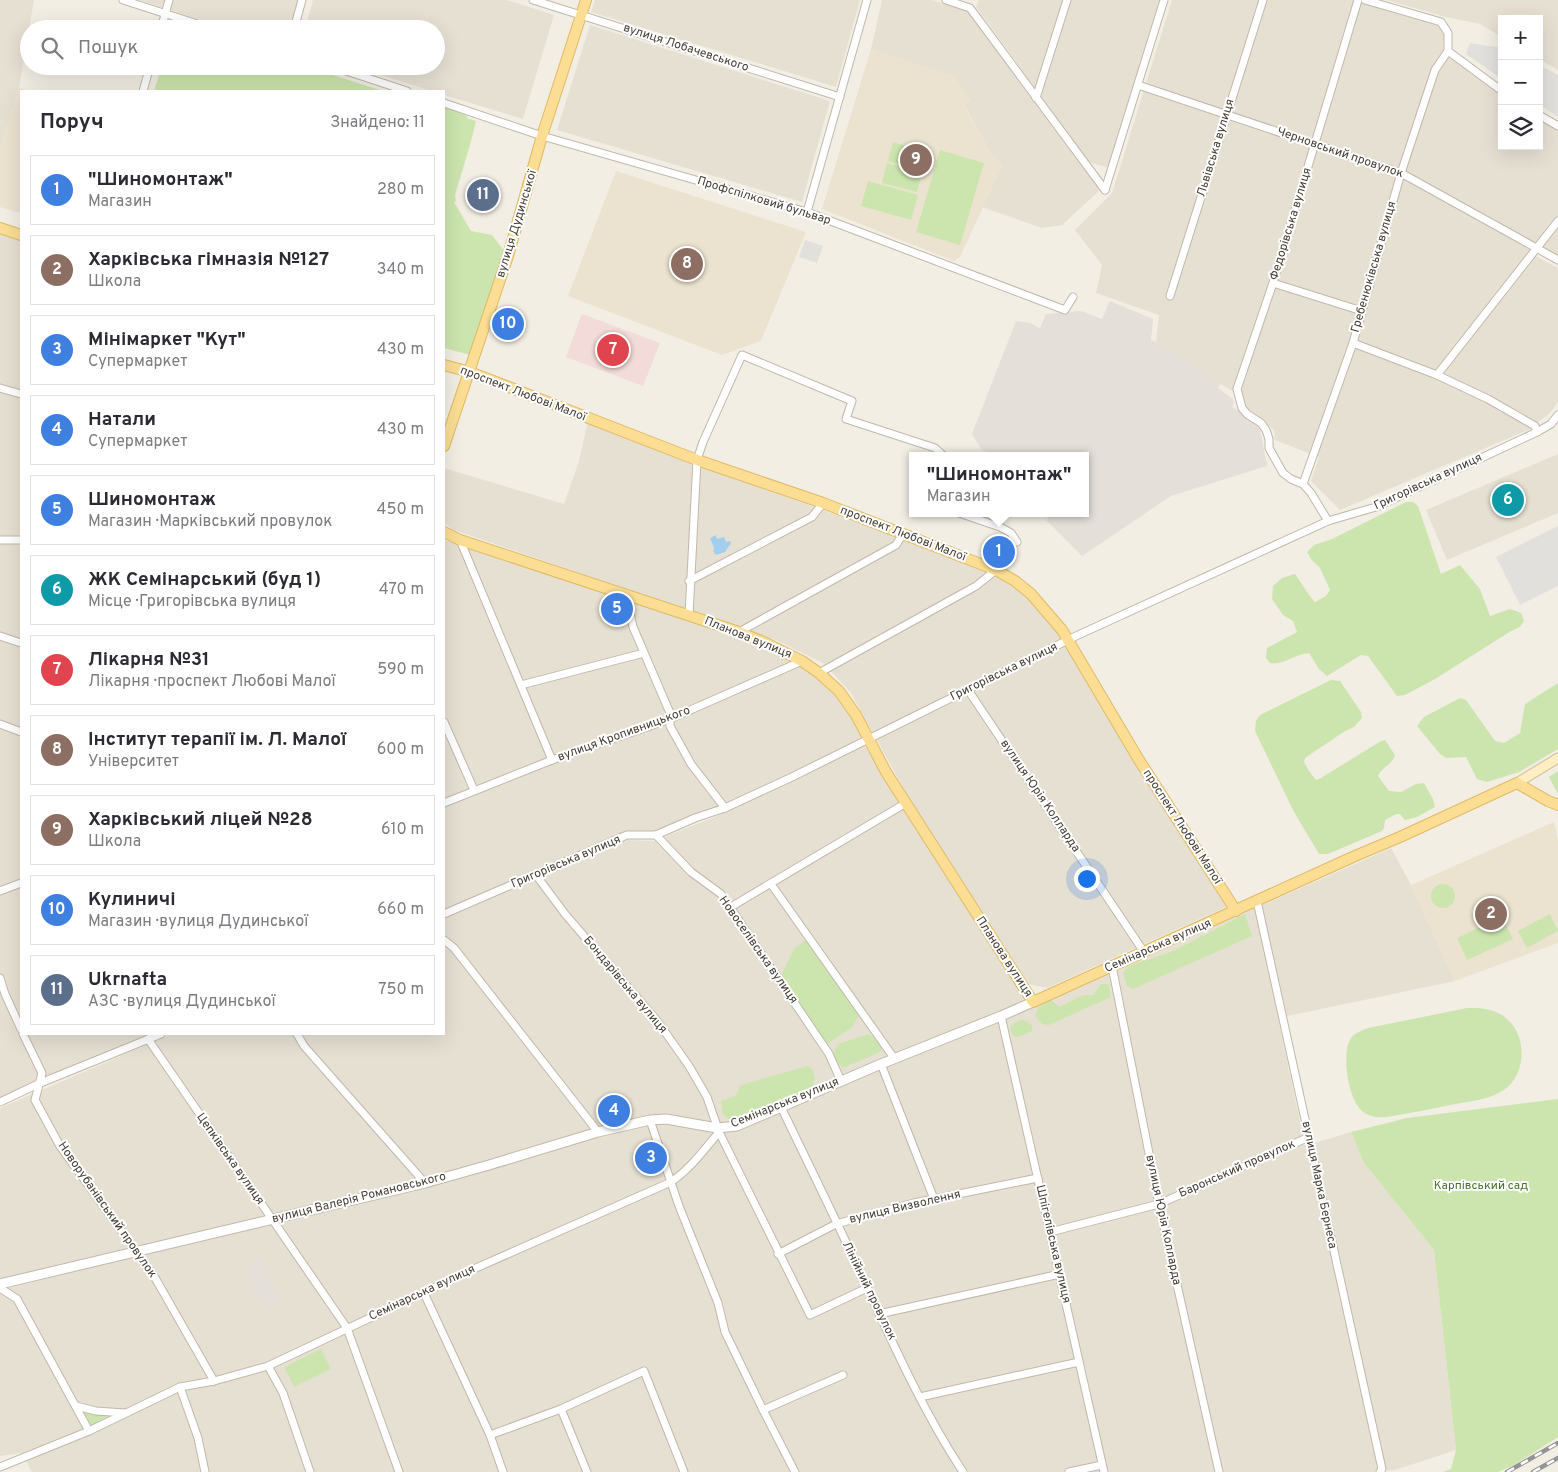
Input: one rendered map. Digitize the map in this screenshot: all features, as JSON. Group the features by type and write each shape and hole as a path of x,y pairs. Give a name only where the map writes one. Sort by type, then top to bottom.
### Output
{"main road":[{"name":"вулиця Дудинської","path":"445,443 508,256 542,136 586,0"},
{"path":"0,228 20,235"},
{"name":"проспект Любові Малої","path":"445,364 470,372 697,460 823,503 996,570 1015,581 1031,594 1051,615 1069,640 1139,760 1236,911"},
{"name":"Планова вулиця","path":"445,532 460,540 739,632 768,644 819,672 839,691 856,715 886,772 1033,1002"},
{"name":"Семінарська вулиця","path":"1033,1002 1517,783 1558,758"},
{"path":"1517,783 1558,805"}],"street":[{"path":"123,0 184,20"},
{"path":"163,20 169,0"},
{"path":"296,20 302,0"},
{"name":"вулиця Лобачевського","path":"533,0 840,97"},
{"path":"807,212 867,0"},
{"path":"946,0 970,8 1105,190 1164,0"},
{"path":"970,8 973,0"},
{"path":"1036,98 1067,0"},
{"name":"Львівська вулиця","path":"1170,296 1263,0"},
{"name":"Федорівська вулиця","path":"1303,484 1283,473 1269,448 1266,430 1242,408 1237,389 1273,283 1358,0"},
{"path":"1365,0 1441,22 1448,33 1448,51 1498,88"},
{"name":"Гребенюківська вулиця","path":"1303,484 1352,343 1401,173 1435,70 1448,51"},
{"path":"143,90 147,75"},
{"path":"358,75 404,90"},
{"name":"Черновський провулок","path":"1138,85 1401,173 1558,260"},
{"name":"Профспілковий бульвар","path":"445,103 542,136 807,212 1065,310 1073,297"},
{"path":"1543,117 1558,126"},
{"path":"1437,375 1558,221"},
{"path":"1273,283 1362,311"},
{"path":"1352,343 1437,375 1488,399 1535,426 1537,432"},
{"path":"689,614 689,581 697,460 703,442 742,355 852,401 846,419 936,448 940,452"},
{"path":"0,388 20,394"},
{"name":"Григорівська вулиця","path":"445,914 627,836 656,835 724,808 868,740 1069,640 1328,521 1376,507 1537,432 1552,424 1558,415"},
{"path":"1303,484 1312,493 1328,521"},
{"path":"689,581 812,517 823,503"},
{"path":"971,517 1000,527 1011,533 1017,542"},
{"path":"739,632 896,545 903,534"},
{"path":"0,540 20,540"},
{"path":"460,540 552,760"},
{"path":"819,672 976,586 996,570"},
{"path":"626,595 633,627 670,713 670,726 691,764 724,808"},
{"path":"0,636 20,643"},
{"path":"521,685 644,654"},
{"name":"вулиця Кропивницького","path":"445,803 552,760 670,719 802,661"},
{"name":"вулиця Юрія Колларда","path":"968,690 1144,952"},
{"path":"0,724 20,732"},
{"path":"445,724 474,790"},
{"path":"729,908 906,804"},
{"name":"Новоселівська вулиця","path":"656,835 691,872 721,894 830,1054 841,1081"},
{"name":"Бондарівська вулиця","path":"536,875 565,914 658,1022 689,1066 708,1097 718,1130 810,1316 867,1288"},
{"path":"0,892 20,883"},
{"path":"771,884 894,1058"},
{"name":"вулиця Марка Бернеса","path":"1257,901 1381,1471"},
{"path":"445,941 454,948 598,1132"},
{"name":"вулиця Юрія Колларда","path":"1112,966 1158,1204 1220,1472"},
{"path":"0,978 20,1027"},
{"name":"Семінарська вулиця","path":"0,1467 89,1431 180,1387 214,1381 268,1366 476,1268 671,1182 694,1164 718,1130 737,1126 894,1058 1033,1002"},
{"name":"Шпігелівська вулиця","path":"1001,1016 1103,1469"},
{"name":"Новорубанівський провулок","path":"23,1035 42,1073 35,1100 60,1146 154,1276 214,1381"},
{"path":"0,1102 38,1084 158,1035"},
{"path":"298,1035 304,1046 425,1183"},
{"name":"Цепківська вулиця","path":"148,1039 347,1328 399,1472"},
{"path":"881,1064 934,1199"},
{"name":"Лінійний провулок","path":"781,1107 920,1397 963,1472"},
{"name":"вулиця Валерія Романовського","path":"0,1284 425,1183 598,1132 650,1120 666,1119 718,1130"},
{"path":"650,1120 679,1206 718,1303 725,1332 795,1472"},
{"name":"Баронський провулок","path":"1050,1232 1158,1204 1308,1137"},
{"name":"вулиця Визволення","path":"778,1254 836,1224 914,1203 1038,1178"},
{"path":"879,1314 1060,1274"},
{"path":"0,1288 17,1299 89,1431"},
{"path":"424,1293 490,1435 504,1472"},
{"path":"920,1397 1079,1362"},
{"path":"268,1366 283,1393 310,1472"},
{"path":"490,1435 561,1410 644,1371 684,1472"},
{"path":"763,1410 843,1375"},
{"path":"180,1387 198,1438 205,1472"},
{"path":"76,1406 96,1411 126,1413"},
{"path":"561,1410 587,1472"},
{"path":"1069,1472 1103,1469"}],"shaded area":[{"path":"0,0 34,0 31,20 20,20 21,75 0,149"},
{"path":"140,0 299,0 293,20 201,20"},
{"path":"313,0 507,0 554,15 523,119 445,95 445,90 429,90 380,75 445,75 445,20 307,20"},
{"path":"595,0 860,0 836,87 591,12"},
{"path":"882,0 932,0 969,11 1100,190 1062,225 1042,228 982,207 1002,166 991,154 964,104 970,101 955,77 871,49"},
{"path":"979,0 1159,0 1109,168 1089,162 976,7"},
{"path":"1172,0 1351,0 1438,26 1445,36 1443,53 1498,90 1498,150 1543,150 1543,122 1558,131 1558,217 1530,253 1558,268 1558,402 1549,414 1528,430 1340,510 1311,481 1319,457 1275,440 1274,430 1245,406 1242,396 1220,384 1168,347 1156,342 1159,315 1096,293 1102,265 1075,230 1112,193"},
{"path":"1386,0 1558,0 1558,70 1543,61 1543,15 1498,15 1498,35 1480,24 1446,17"},
{"path":"590,25 830,101 802,202 557,130"},
{"path":"1470,43 1498,47 1498,76 1466,54"},
{"path":"871,49 955,76 970,101 964,105 991,154 1002,166 960,257 954,261 822,209"},
{"path":"1543,67 1558,75 1558,117 1543,107"},
{"path":"19,88 26,90 20,90 20,213 0,207 0,149"},
{"path":"616,171 806,232 761,341 722,355 568,296"},
{"path":"1558,228 1558,255 1543,247"},
{"path":"0,232 20,238 20,1035 156,1035 0,1102"},
{"path":"805,240 823,246 817,263 799,257"},
{"path":"1110,301 1153,319 1151,340 1168,347 1220,384 1218,388 1233,399 1232,407 1259,424 1267,466 1171,496 1082,556 1047,521 1048,517 1089,517 1089,452 987,452 982,450 972,434 1016,321 1030,323 1040,328 1046,314 1081,311 1102,319"},
{"path":"582,314 660,343 643,386 566,357"},
{"path":"588,421 688,462 909,541 995,576 1028,597 1053,625 1145,776 1228,906 1047,988 1029,984 910,800 851,693 823,663 778,641 454,530 445,524 445,468 564,504 579,461"},
{"path":"1558,454 1558,513 1447,560 1426,510"},
{"path":"1558,526 1558,586 1520,605 1496,557"},
{"path":"445,540 724,628 783,654 815,673 838,693 865,739 725,804 655,833 627,833 445,911"},
{"path":"864,745 1030,1008 1391,848 1411,885 1455,981 1278,1018 1305,1146 1351,1132 1364,1163 1434,1250 1456,1450 1395,1470 1373,1472 32,1472 22,1453 0,1456 0,1108 170,1035 445,1035 445,919 628,840 654,841 722,814"},
{"path":"1554,822 1558,840 1558,943 1455,981 1411,885"},
{"path":"260,1257 279,1301 262,1309 244,1265"}],"green space":[{"path":"159,75 333,75 380,90 154,90"},
{"path":"445,106 476,121 455,195 456,201 454,202 471,231 492,235 508,256 474,356 445,348"},
{"path":"893,142 928,152 923,171 888,161"},
{"path":"940,150 984,163 960,245 916,232"},
{"path":"887,163 922,173 917,192 882,183"},
{"path":"868,181 918,195 911,220 861,206"},
{"path":"1406,502 1413,502 1418,506 1441,574 1460,565 1480,589 1490,616 1510,609 1521,613 1524,621 1520,627 1405,695 1397,696 1368,656 1361,655 1327,676 1319,669 1309,653 1279,663 1270,663 1266,658 1267,648 1297,632 1293,621 1283,615 1272,599 1273,586 1282,578 1295,574 1315,602 1326,596 1330,590 1320,568 1307,552 1314,545 1332,539"},
{"path":"1331,680 1340,681 1361,712 1362,718 1354,727 1305,758 1304,762 1316,780 1385,740 1395,755 1378,776 1389,791 1401,792 1416,784 1424,783 1433,799 1435,807 1417,817 1405,820 1400,814 1396,814 1385,820 1382,831 1328,854 1319,854 1294,812 1255,731 1256,721 1260,715"},
{"path":"1558,683 1558,749 1519,772 1487,782 1477,779 1466,757 1446,758 1440,754 1417,726 1424,717 1460,698 1466,700 1495,741 1504,743 1520,733 1525,704"},
{"path":"1558,771 1558,794 1549,777"},
{"path":"1443,884 1452,887 1455,896 1452,905 1443,908 1434,905 1431,896 1434,887"},
{"path":"1245,914 1252,936 1133,989 1127,986 1123,974 1128,966 1171,952"},
{"path":"1550,914 1558,931 1527,948 1518,931"},
{"path":"1502,917 1513,939 1467,960 1457,938"},
{"path":"807,939 859,1016 851,1028 827,1044 781,975 795,948"},
{"path":"1101,984 1109,984 1111,997 1049,1025 1042,1024 1035,1016 1039,1007 1051,1000 1059,1007 1083,995 1093,995"},
{"path":"1467,1008 1496,1012 1509,1021 1516,1030 1522,1052 1521,1064 1511,1084 1497,1094 1485,1098 1387,1117 1370,1116 1361,1110 1356,1104 1347,1075 1348,1045 1353,1036 1368,1028"},
{"path":"1022,1019 1032,1025 1032,1031 1015,1037 1010,1026"},
{"path":"868,1034 877,1039 882,1050 843,1068 837,1062 833,1053 838,1044"},
{"path":"807,1066 812,1069 815,1079 812,1087 730,1120 723,1115 721,1101 735,1096 741,1085"},
{"name":"Карпівський сад","path":"1558,1099 1558,1437 1514,1465 1498,1472 1443,1472 1451,1469 1456,1450 1434,1250 1364,1163 1351,1132 1407,1118"},
{"path":"321,1349 331,1369 294,1387 284,1367"},
{"path":"84,1412 107,1416 92,1427"}],"water":[{"path":"716,535 717,539 724,537 726,542 730,541 731,544 725,552 716,555 710,538"}],"railway":[{"path":"1507,1472 1558,1443"},
{"path":"1533,1472 1558,1458"}],"place":[{"name":"Харківський ліцей №28","path":"916,160"},
{"name":"Ukrnafta","path":"483,195"},
{"name":"Інститут терапії ім. Л. Малої","path":"687,264"},
{"name":"Кулиничі","path":"508,324"},
{"name":"Лікарня №31","path":"613,350"},
{"name":"ЖК Семінарський (буд 1)","path":"1508,500"},
{"name":"\"Шиномонтаж\"","path":"999,552"},
{"name":"Шиномонтаж","path":"617,609"},
{"name":"Харківська гімназія №127","path":"1491,914"},
{"name":"Натали","path":"614,1111"},
{"name":"Мінімаркет \"Кут\"","path":"651,1158"}]}
